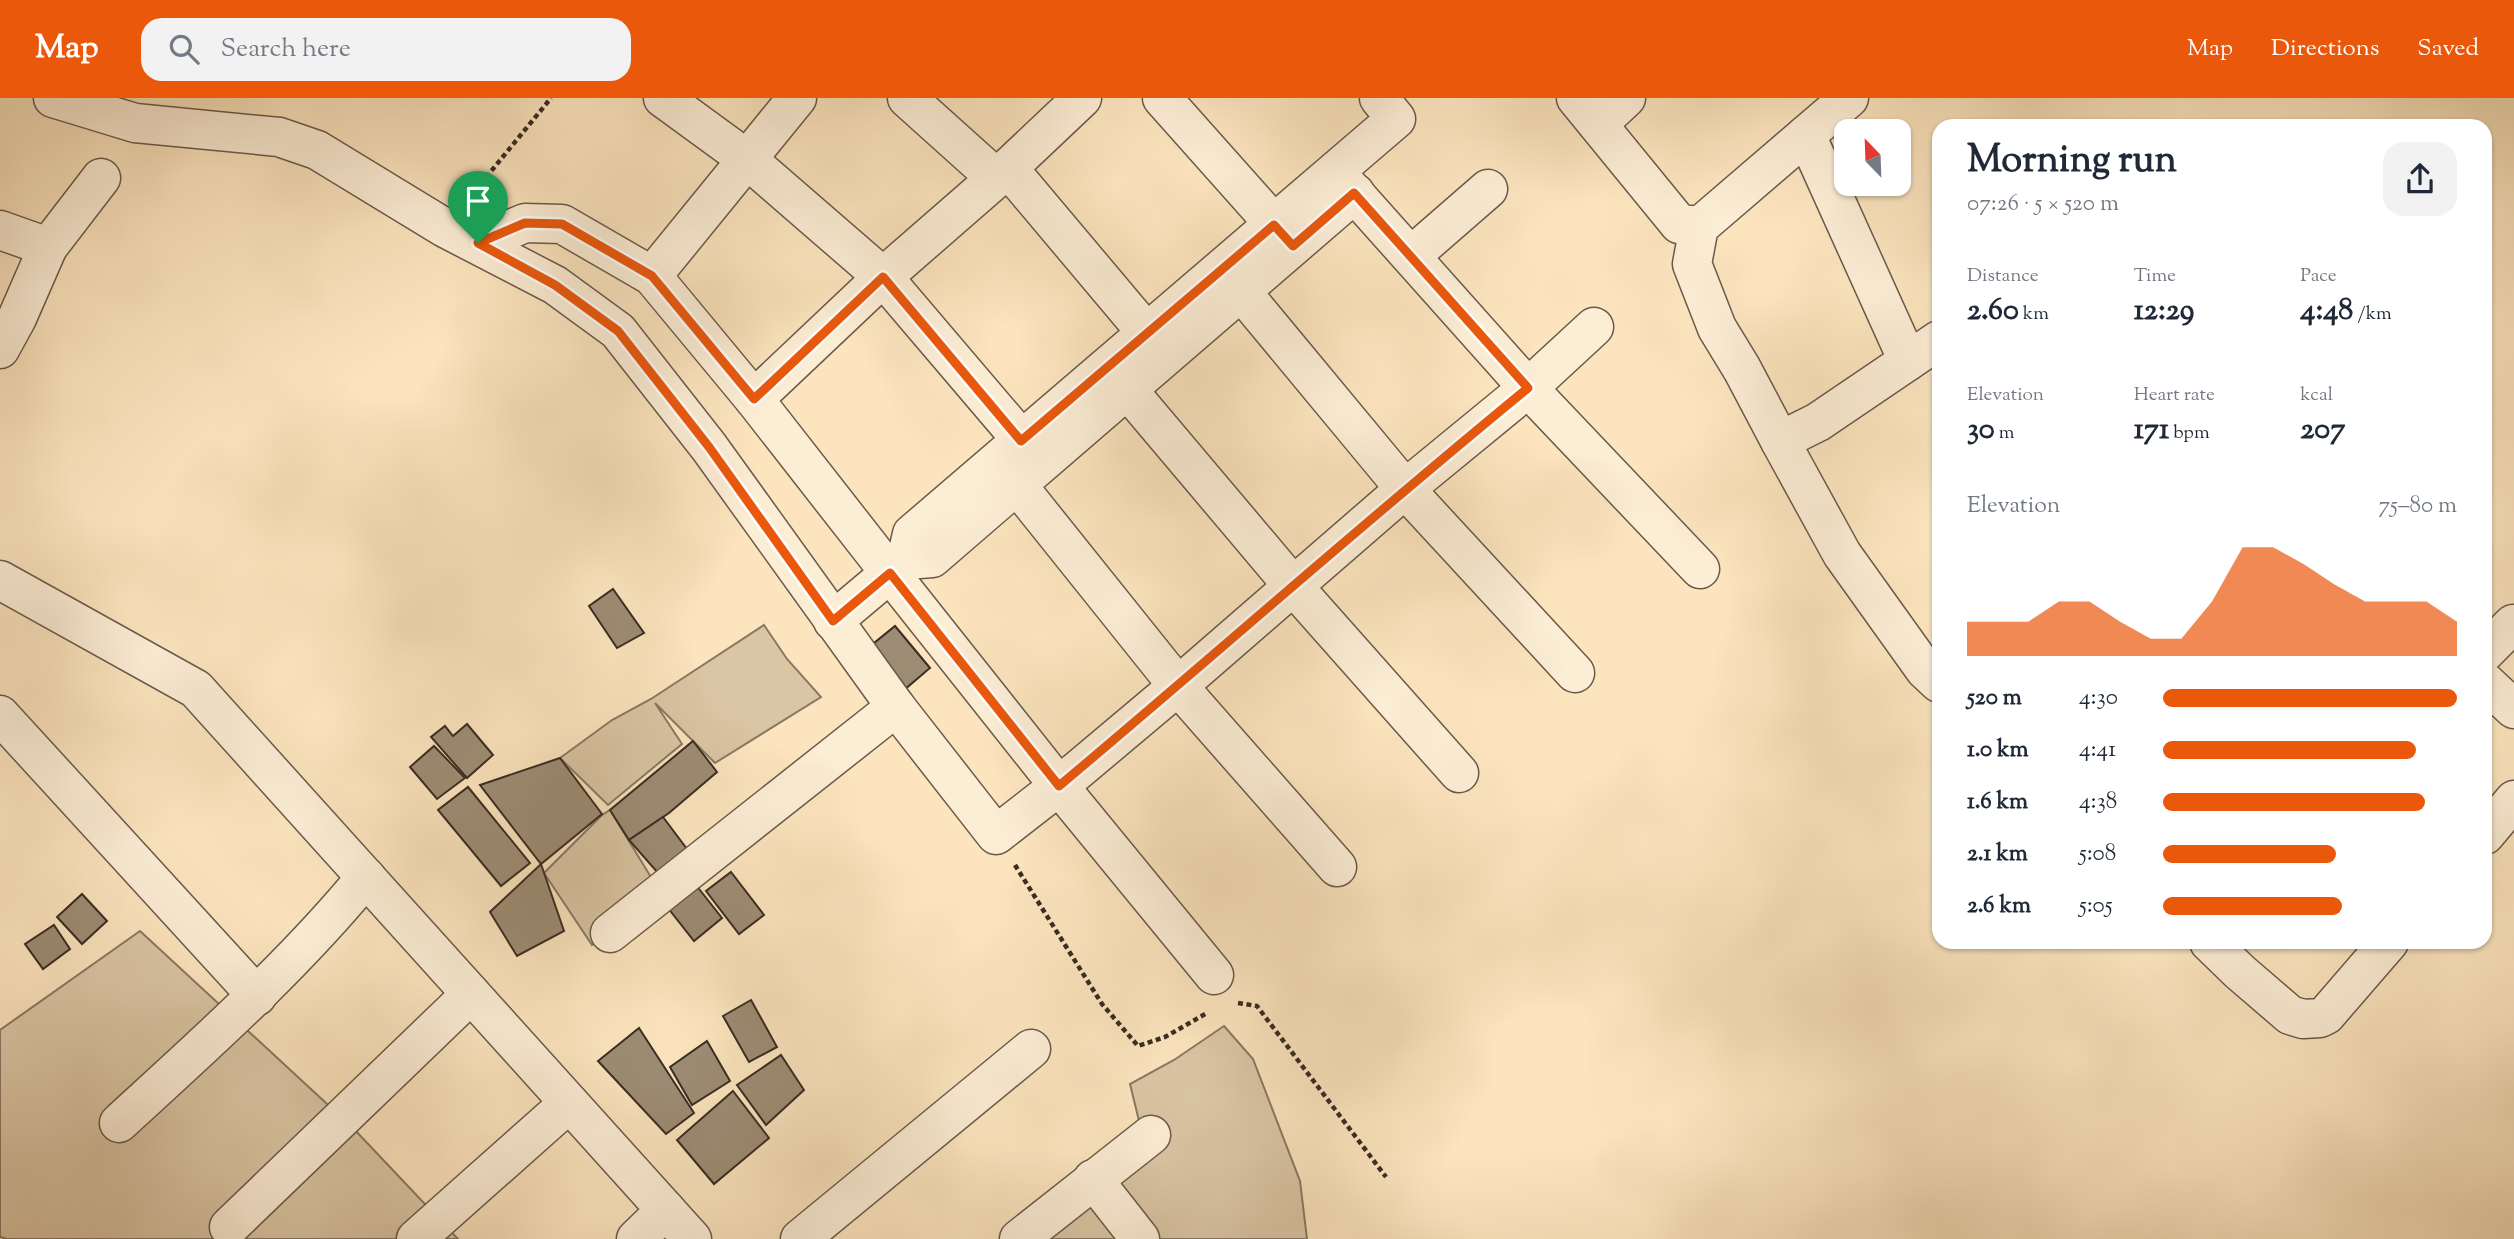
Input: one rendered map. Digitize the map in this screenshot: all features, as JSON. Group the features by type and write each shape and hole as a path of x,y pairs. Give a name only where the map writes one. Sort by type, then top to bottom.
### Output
{"street":[{"path":"54,98 135,123 279,137 317,150 462,235 555,285 618,331 709,447 896,707 996,835 1178,686 1405,489 1528,388 1594,327"},
{"path":"663,98 748,160 883,277 1027,463 1178,686 1337,867"},
{"path":"652,276 797,98"},
{"path":"907,98 1002,173 1156,344"},
{"path":"754,399 883,277 1002,173 1082,98"},
{"path":"1162,98 1284,235"},
{"path":"1027,463 1156,344 1345,183 1396,118 1379,98"},
{"path":"1626,98 1587,111 1679,224 1700,226"},
{"path":"1849,98 1700,226 1692,264 1717,328 1842,554 1932,676"},
{"path":"1806,135 1908,361"},
{"path":"6,326 48,247 101,178"},
{"path":"1345,183 1528,388 1700,569"},
{"path":"1411,256 1488,189"},
{"path":"462,235 525,223 562,224 652,276 898,566 1059,786 1220,995"},
{"path":"0,230 48,247"},
{"path":"833,621 898,566 912,534 1027,463 1126,388 1156,344 1240,290 1284,235"},
{"path":"1240,290 1405,489 1575,673"},
{"path":"1780,441 1818,422 1932,345"},
{"path":"1126,388 1294,587 1459,773"},
{"path":"0,580 196,689 692,1239"},
{"path":"2492,645 2513,624"},
{"path":"2492,689 2514,709"},
{"path":"610,933 896,707"},
{"path":"0,715 257,996"},
{"path":"2492,827 2514,800"},
{"path":"119,1123 257,996 333,917 366,877"},
{"path":"2216,949 2283,1010 2303,1019 2326,1015 2383,949"},
{"path":"229,1227 471,994"},
{"path":"800,1239 1031,1049"},
{"path":"416,1239 569,1103"},
{"path":"1019,1239 1151,1135"},
{"path":"1093,1180 1140,1239"},
{"path":"636,1239 666,1210"}],"path":[{"path":"462,235 551,98"},
{"path":"996,835 1102,1004 1138,1046 1165,1037 1220,995 1236,1003 1257,1006 1386,1177"}],"shaded area":[{"path":"764,625 787,659 821,697 715,763 655,703 682,744 608,805 560,758 612,720 651,699"},
{"path":"610,810 657,887 592,945 544,873"},
{"path":"140,931 353,1128 458,1239 0,1237 0,1030"},
{"path":"1224,1026 1253,1059 1300,1181 1307,1239 1035,1239 1140,1125 1130,1084 1174,1060"}],"building":[{"path":"613,589 644,633 617,648 589,606"},
{"path":"895,626 930,668 904,690 868,648"},
{"path":"467,724 493,755 467,778 431,737 445,726 453,736"},
{"path":"693,741 717,772 669,813 629,840 610,810"},
{"path":"434,746 465,778 437,799 410,767"},
{"path":"560,758 602,814 541,864 480,785"},
{"path":"468,787 530,863 501,886 438,810"},
{"path":"663,817 696,861 665,881 629,840"},
{"path":"541,864 564,931 517,956 490,912"},
{"path":"731,872 764,915 739,934 706,891"},
{"path":"692,880 722,918 694,941 664,903"},
{"path":"82,894 107,921 82,944 57,917"},
{"path":"54,925 70,949 43,969 25,944"},
{"path":"751,1000 777,1047 749,1062 723,1016"},
{"path":"639,1028 694,1113 666,1134 598,1061"},
{"path":"707,1041 730,1081 692,1105 670,1067"},
{"path":"781,1055 804,1090 766,1125 737,1085"},
{"path":"733,1091 769,1138 714,1184 677,1140"}],"route":[{"path":"1354,193 1528,388 1405,489 1059,786 890,573 833,621 709,447 618,331 555,285 478,243 525,223 562,224 652,276 754,399 883,277 1021,441 1274,225 1293,246 1354,193"}]}
